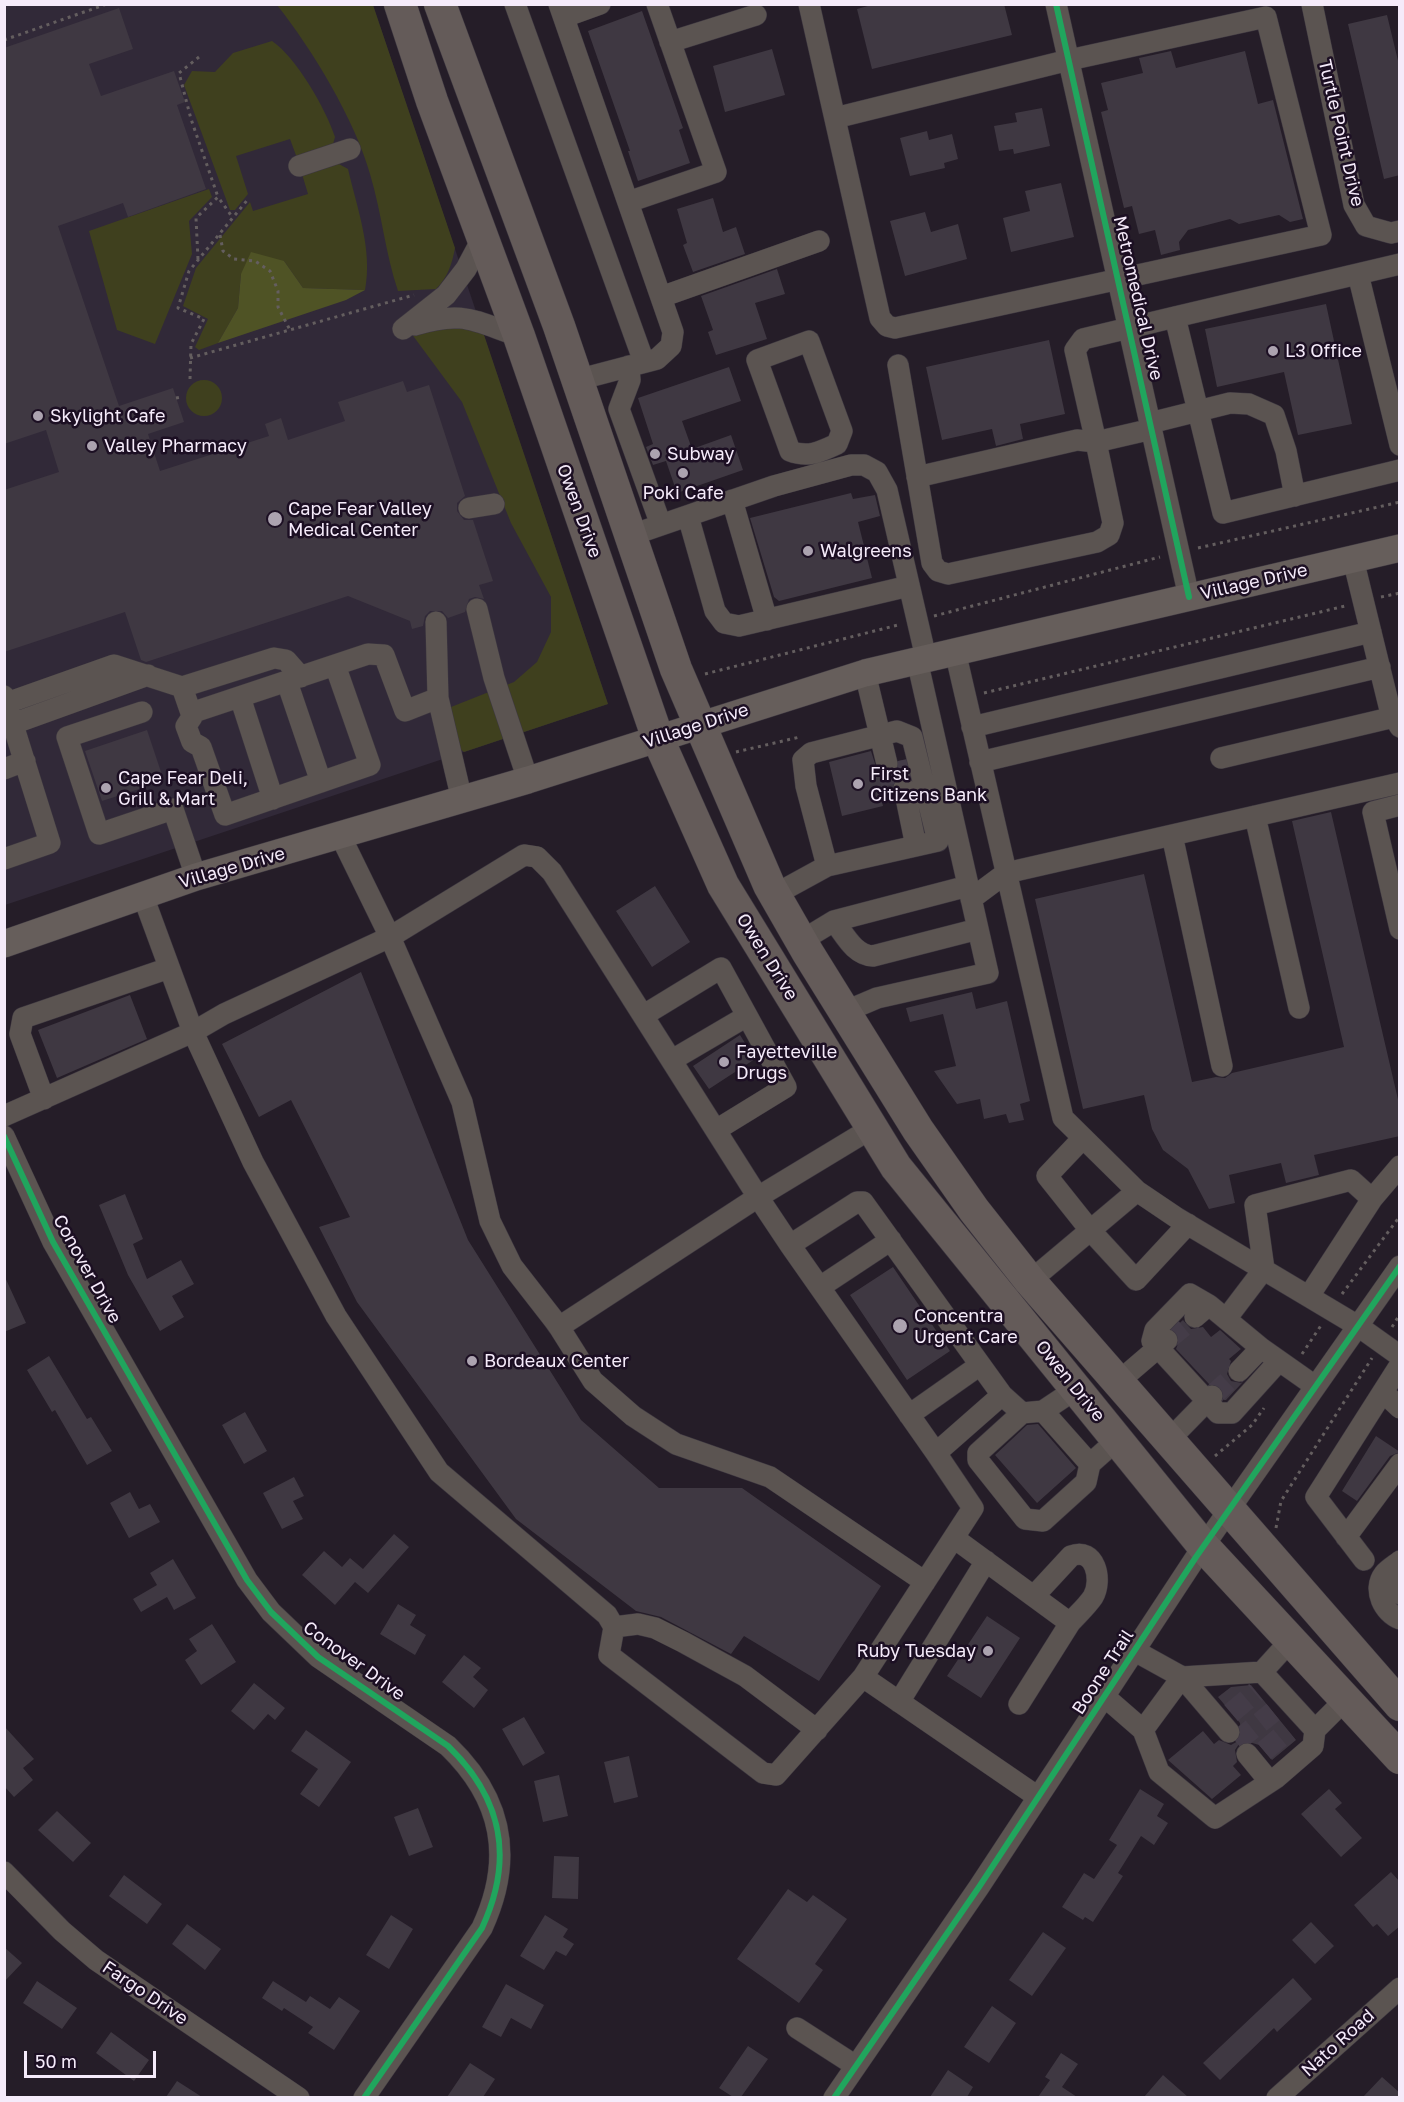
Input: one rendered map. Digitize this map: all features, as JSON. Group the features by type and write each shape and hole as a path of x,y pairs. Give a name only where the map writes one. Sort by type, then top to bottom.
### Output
{"highway":[{"name":"Owen Drive","path":"400,4 519,336 658,739 723,885 896,1167 1204,1547 1400,1758"},
{"name":"Owen Drive","path":"440,4 559,326 676,669 774,895 918,1130 974,1210 1030,1281 1400,1705"}],"main road":[{"name":"Village Drive","path":"4,944 196,877 340,837 528,780 866,673 1400,548"}],"street":[{"path":"515,4 636,364 619,409 661,525"},
{"path":"577,380 657,359 671,346 673,332 561,11 600,4"},
{"path":"628,202 716,172 657,4"},
{"path":"809,4 880,318 887,326 895,328 1321,235 1266,17 1069,60 835,118"},
{"name":"Metromedical Drive","path":"1056,4 1190,597"},
{"name":"Turtle Point Drive","path":"1312,4 1354,205 1366,226 1391,233 1400,231"},
{"path":"670,42 756,15"},
{"path":"299,166 350,149"},
{"path":"483,239 466,268 446,295 403,329 442,317 465,317 519,336"},
{"path":"661,297 819,241"},
{"path":"898,365 932,563 938,571 948,574 1096,542 1109,535 1113,523 1075,350 1083,339 1400,264"},
{"path":"1358,274 1400,445"},
{"path":"1176,317 1223,513 1400,471"},
{"path":"809,341 842,431 837,444 816,453 801,455 790,451 757,360 809,341"},
{"path":"917,477 1077,440 1096,442 1230,403 1249,404 1274,415 1286,451 1295,496"},
{"path":"800,479 801,455"},
{"path":"629,536 732,500 851,465 864,465 877,472 887,490 917,620 922,659 988,972 877,998 844,1012"},
{"path":"732,500 767,620"},
{"path":"469,508 494,504"},
{"path":"688,516 715,611 724,623 739,626 909,586"},
{"path":"1221,758 1397,722 1380,667 1353,559"},
{"path":"477,609 494,678 528,780"},
{"path":"436,622 438,698 462,800"},
{"path":"972,726 1371,632"},
{"path":"955,651 1063,1118 1137,1191 1358,1326 1400,1356"},
{"path":"192,715 368,654 384,655 405,711 438,698"},
{"path":"4,860 50,843 25,761 9,726 5,701 114,665 182,687 274,658 286,660 294,680 321,782"},
{"path":"182,687 192,715 201,720 207,737 201,747 225,815 370,765 335,665"},
{"path":"980,762 1380,667"},
{"path":"866,673 891,733 897,761"},
{"path":"9,726 148,675"},
{"path":"240,697 273,799"},
{"path":"142,712 67,737 99,834 173,809 196,877"},
{"path":"827,866 806,786 803,760 811,753 891,733 912,737 922,845"},
{"path":"4,769 25,761"},
{"path":"801,941 834,921 970,892 1006,873 1400,783"},
{"path":"903,789 922,845"},
{"path":"1400,805 1372,812 1400,929"},
{"path":"1255,816 1299,1008"},
{"path":"1172,835 1222,1066"},
{"path":"340,837 390,937 462,1102 490,1221 512,1266 559,1327 593,1381 633,1416 676,1444 770,1477 925,1582"},
{"path":"774,895 827,866 922,845"},
{"path":"4,1116 193,1032 224,1014 390,937 524,855 537,857 552,872 790,1245 973,1508 863,1677 776,1775 763,1773 609,1655 614,1627 607,1615 439,1472 336,1316 253,1162 193,1032 143,896"},
{"path":"834,921 854,948 864,955 873,956 978,929"},
{"path":"44,1099 20,1034 23,1018 169,968"},
{"path":"644,1015 721,968 786,1087 716,1130"},
{"path":"672,1060 747,1016"},
{"path":"559,1327 758,1197 872,1128"},
{"name":"Conover Drive","path":"4,1136 53,1242 247,1580 271,1612 318,1657 448,1746 470,1769 491,1804 498,1827 501,1855 500,1879 494,1902 482,1928 364,2097"},
{"path":"1083,1138 1047,1176 1090,1230 1136,1280 1188,1224"},
{"path":"1309,1296 1372,1199 1400,1166"},
{"path":"1226,1319 1264,1269 1255,1205 1351,1180 1372,1199"},
{"path":"1030,1281 1137,1191"},
{"path":"790,1245 857,1202 863,1202 1002,1395 1022,1413"},
{"path":"820,1287 891,1240"},
{"name":"Boone Trail","path":"834,2097 1038,1797 1228,1510 1400,1266"},
{"path":"1285,1365 1232,1413 1218,1413 1209,1399 1162,1344 1152,1341 1155,1330 1190,1294 1202,1311 1226,1319 1261,1348 1315,1386"},
{"path":"1118,1382 1162,1344"},
{"path":"1239,1371 1261,1348"},
{"path":"909,1415 980,1365"},
{"path":"1364,1560 1316,1497 1400,1365"},
{"path":"1077,1389 1043,1411 1022,1413 978,1453 978,1460 1025,1519 1043,1521 1086,1482 1090,1464 1117,1440"},
{"path":"1383,1392 1400,1408"},
{"path":"936,1453 1002,1395"},
{"path":"1169,1440 1209,1399"},
{"path":"1043,1411 1090,1464"},
{"path":"1346,1537 1400,1464"},
{"path":"954,1538 1070,1623"},
{"path":"1018,1704 1070,1623 1093,1597 1098,1584 1092,1561 1087,1556 1077,1553 1071,1556 1034,1596"},
{"path":"899,1702 986,1561"},
{"path":"1396,1564 1393,1582 1400,1594"},
{"path":"1396,1564 1383,1575 1379,1587 1380,1600 1392,1616 1400,1619"},
{"path":"614,1627 638,1624 655,1628 683,1642 745,1676 817,1730"},
{"path":"1105,1697 1143,1730 1159,1772 1215,1818 1270,1782 1313,1746 1302,1726 1279,1706 1263,1682 1267,1664 1291,1640"},
{"path":"1135,1651 1182,1677 1227,1723"},
{"path":"863,1677 1038,1797"},
{"path":"1182,1677 1263,1682"},
{"path":"1143,1730 1182,1677"},
{"path":"1302,1726 1346,1700"},
{"path":"1254,1755 1270,1782"},
{"name":"Fargo Drive","path":"4,1872 54,1924 96,1960 299,2097"},
{"name":"Nato Road","path":"1277,2097 1400,1988"},
{"path":"797,2028 856,2066"}],"path":[{"path":"4,40 107,4"},
{"path":"199,57 179,73 191,119 218,197 233,218"},
{"path":"198,261 196,218 218,197"},
{"path":"190,379 191,344 204,319 178,308 189,271 249,198"},
{"path":"220,234 223,251 234,259 255,261 270,271 278,291 278,307 290,330"},
{"path":"190,358 417,294"},
{"path":"705,675 1179,552 1400,502"},
{"path":"966,698 1400,593"},
{"path":"734,752 811,734"},
{"path":"1285,1365 1331,1310 1400,1216"},
{"path":"1275,1531 1281,1501 1400,1314"},
{"path":"1213,1457 1252,1425 1265,1406"}],"shaded area":[{"name":"Cape Fear Valley Medical Center","path":"4,5 373,5 608,704 5,905"}],"green space":[{"path":"277,5 373,5 455,248 449,270 436,289 398,291 374,189 354,131 318,64"},
{"path":"272,41 291,59 309,84 325,112 335,137 333,144 297,158 290,139 236,156 248,194 235,210 230,210 184,85 192,71 215,72 233,53"},
{"path":"337,163 348,169 363,229 367,260 365,290 303,288 284,261 241,274 238,308 218,343 199,350 195,347 208,319 183,306 196,268 250,202 253,211 308,194 302,174"},
{"path":"209,189 212,197 189,221 192,254 155,344 117,330 89,231"},
{"path":"251,252 284,261 303,288 365,290 346,300 218,343 238,308 241,274"},
{"path":"464,325 484,335 608,704 464,752 456,746 446,709 514,682 537,662 551,632 551,597 511,523 462,402 411,333"},
{"path":"204,380 217,385 222,398 217,411 204,416 191,411 186,398 191,385"}],"building":[{"path":"875,4 1004,4 1012,35 872,69 857,9"},
{"path":"119,8 133,49 89,64 101,96 174,71 185,102 177,105 206,189 128,217 123,203 58,226 119,406 173,388 184,422 148,434 160,471 269,436 265,424 281,418 288,440 345,421 338,402 403,381 407,392 429,385 465,496 457,503 457,511 464,520 473,520 493,581 479,585 484,599 475,597 469,599 465,612 448,618 442,611 430,611 425,616 423,626 412,629 410,621 348,596 146,662 141,660 125,612 4,652 4,490 59,472 46,430 4,444 4,48"},
{"path":"642,11 683,128 679,130 690,163 638,181 628,151 630,151 588,31"},
{"path":"1387,15 1400,69 1400,175 1384,179 1348,24"},
{"path":"772,49 785,95 725,112 713,66"},
{"path":"1171,51 1176,68 1245,51 1258,104 1273,100 1303,219 1290,222 1279,215 1239,224 1230,219 1188,230 1179,242 1180,250 1161,255 1155,230 1139,234 1132,206 1124,208 1101,112 1108,110 1101,83 1143,73 1139,58"},
{"path":"1042,108 1050,146 1014,154 1013,149 999,151 994,126 1017,122 1015,113"},
{"path":"927,131 929,140 952,134 958,159 944,163 945,168 910,176 900,138"},
{"path":"1061,183 1074,237 1011,252 1003,218 1030,211 1025,191"},
{"path":"713,198 723,232 736,227 745,254 693,272 683,245 687,243 677,209"},
{"path":"925,212 931,232 958,224 967,259 905,276 890,221"},
{"path":"777,269 785,294 755,303 767,339 716,355 708,332 713,330 701,296"},
{"name":"L3 Office","path":"1326,304 1352,424 1298,435 1284,372 1217,387 1205,329"},
{"path":"1049,340 1065,414 1020,424 1023,439 996,446 992,429 942,440 926,367"},
{"path":"729,367 741,401 682,421 692,449 731,435 743,470 677,493 666,461 653,465 646,447 653,444 638,398"},
{"name":"Walgreens","path":"851,493 853,499 875,495 880,516 858,522 872,578 779,601 774,597 750,518"},
{"path":"147,730 164,781 102,801 85,751"},
{"path":"871,751 878,773 891,776 899,768 899,761 905,760 909,776 896,778 892,791 880,794 883,806 842,816 829,762"},
{"path":"1331,812 1400,1108 1400,1136 1314,1155 1319,1175 1286,1183 1281,1163 1229,1175 1235,1203 1209,1209 1188,1169 1163,1150 1152,1129 1144,1095 1083,1109 1035,899 1144,874 1192,1082 1216,1077 1225,1078 1232,1073 1344,1047 1292,821"},
{"path":"655,886 690,942 652,967 616,911"},
{"name":"Bordeaux Center","path":"361,972 468,1240 581,1420 659,1488 742,1488 881,1586 819,1681 744,1636 731,1654 661,1617 636,1611 516,1519 357,1302 319,1227 350,1217 291,1100 259,1117 222,1044"},
{"path":"972,992 976,1009 1007,1001 1030,1101 1020,1104 1024,1120 1009,1123 1006,1114 984,1119 980,1099 957,1104 934,1071 956,1066 943,1014 910,1022 906,1008"},
{"path":"130,995 147,1039 57,1078 38,1030"},
{"name":"Fayetteville Drugs","path":"740,1035 755,1059 709,1089 693,1066"},
{"path":"125,1194 143,1239 133,1244 147,1279 181,1260 194,1284 172,1296 184,1317 160,1331 128,1275 99,1205"},
{"path":"893,1267 950,1351 907,1380 850,1295"},
{"path":"4,1275 26,1323 4,1332"},
{"path":"1183,1320 1191,1329 1203,1327 1211,1337 1220,1330 1241,1349 1229,1359 1231,1361 1227,1374 1231,1381 1242,1383 1226,1400 1224,1400 1221,1387 1209,1384 1176,1349 1180,1338 1173,1329"},
{"path":"49,1356 87,1419 91,1417 112,1451 87,1465 55,1410 52,1412 27,1370"},
{"path":"245,1412 267,1451 244,1464 222,1425"},
{"path":"1038,1424 1076,1468 1037,1503 995,1455 1027,1425"},
{"path":"1376,1436 1400,1452 1390,1456 1357,1501 1342,1491"},
{"path":"294,1477 304,1496 293,1501 303,1519 282,1529 263,1493"},
{"path":"130,1492 139,1509 150,1504 160,1522 129,1538 110,1503"},
{"path":"394,1534 409,1547 368,1593 355,1582 335,1605 302,1575 324,1551 342,1567 350,1558 363,1569"},
{"path":"173,1559 196,1598 174,1610 167,1597 141,1612 133,1599 157,1585 150,1573"},
{"path":"398,1604 416,1615 410,1625 426,1635 415,1655 380,1634"},
{"path":"987,1616 1020,1638 981,1698 947,1676"},
{"path":"212,1624 236,1662 201,1685 185,1660 197,1651 189,1639"},
{"path":"464,1655 481,1668 473,1677 488,1690 474,1708 442,1682"},
{"path":"254,1683 285,1708 275,1720 268,1714 254,1730 231,1711"},
{"path":"1251,1685 1296,1740 1272,1760 1259,1745 1246,1741 1239,1744 1235,1750 1237,1762 1233,1766 1241,1775 1212,1799 1168,1760 1203,1731 1214,1744 1219,1740 1231,1745 1238,1741 1241,1736 1240,1723 1218,1697 1231,1687"},
{"path":"524,1717 545,1753 523,1766 502,1729"},
{"path":"4,1726 34,1759 23,1768 33,1780 14,1797 4,1786"},
{"path":"306,1730 351,1762 319,1807 300,1794 318,1769 291,1751"},
{"path":"629,1756 638,1797 614,1803 604,1762"},
{"path":"559,1775 568,1816 543,1822 534,1781"},
{"path":"1140,1789 1164,1804 1157,1816 1168,1823 1154,1845 1141,1836 1118,1873 1123,1876 1093,1922 1085,1917 1083,1920 1062,1907 1084,1873 1094,1879 1117,1845 1109,1840"},
{"path":"1329,1789 1342,1803 1335,1809 1362,1838 1341,1857 1301,1814"},
{"path":"418,1808 433,1847 409,1856 394,1817"},
{"path":"57,1811 91,1843 73,1862 38,1830"},
{"path":"554,1856 579,1857 578,1899 552,1898"},
{"path":"1391,1872 1400,1882 1400,1926 1388,1936 1377,1924 1373,1927 1354,1905"},
{"path":"124,1875 162,1904 147,1924 109,1896"},
{"path":"788,1889 807,1902 813,1895 847,1919 815,1964 823,1970 799,2003 737,1959"},
{"path":"391,1915 413,1929 389,1969 366,1955"},
{"path":"545,1915 568,1929 563,1937 574,1944 566,1956 556,1951 544,1970 520,1956"},
{"path":"1311,1922 1334,1946 1315,1964 1292,1940"},
{"path":"187,1924 221,1949 205,1970 172,1944"},
{"path":"1043,1932 1066,1948 1032,1996 1009,1980"},
{"path":"4,1947 22,1963 4,1982"},
{"path":"1293,1978 1312,1999 1277,2032 1274,2028 1220,2080 1203,2063"},
{"path":"37,1981 77,2008 62,2029 23,2003"},
{"path":"273,1981 306,2002 310,1996 330,2009 339,1997 360,2011 334,2050 308,2033 313,2027 284,2008 282,2011 262,1998"},
{"path":"506,1984 544,2005 531,2029 511,2018 501,2037 482,2027"},
{"path":"992,2006 1016,2023 989,2063 964,2047"},
{"path":"111,2032 149,2060 134,2081 96,2053"},
{"path":"748,2046 768,2059 741,2097 733,2097 719,2088"},
{"path":"1061,2053 1078,2064 1062,2087 1077,2097 1038,2097 1050,2080 1045,2077"},
{"path":"470,2063 495,2079 483,2097 447,2097"},
{"path":"948,2070 973,2087 967,2097 930,2097"},
{"path":"1163,2075 1188,2097 1144,2097"},
{"path":"1382,2077 1400,2093 1400,2097 1363,2097"},
{"path":"177,2081 202,2097 166,2097"}],"tunnel":[{"path":"907,759 913,786"},
{"path":"887,764 893,791"},
{"path":"1167,1340 1195,1317"},
{"path":"1212,1396 1239,1371"},
{"path":"1231,1713 1256,1692"},
{"path":"1236,1742 1273,1712"},
{"path":"1264,1751 1288,1731"}],"cycle path":[{"path":"1056,4 1189,597"},
{"path":"4,1136 53,1242 247,1580 271,1612 318,1657 448,1746 467,1766 481,1787 491,1809 498,1831 500,1854 498,1878 492,1903 482,1928 364,2098"},
{"path":"834,2098 979,1887 1196,1557 1400,1266"}],"place":[{"name":"L3 Office","path":"1273,351"},
{"name":"Skylight Cafe","path":"38,416"},
{"name":"Valley Pharmacy","path":"92,446"},
{"name":"Subway","path":"655,454"},
{"name":"Poki Cafe","path":"683,473"},
{"name":"Cape Fear Valley Medical Center","path":"275,519"},
{"name":"Walgreens","path":"808,551"},
{"name":"First Citizens Bank","path":"858,784"},
{"name":"Cape Fear Deli, Grill & Mart","path":"106,788"},
{"name":"Fayetteville Drugs","path":"724,1062"},
{"name":"Concentra Urgent Care","path":"900,1326"},
{"name":"Bordeaux Center","path":"472,1361"},
{"name":"Ruby Tuesday","path":"988,1651"}]}
